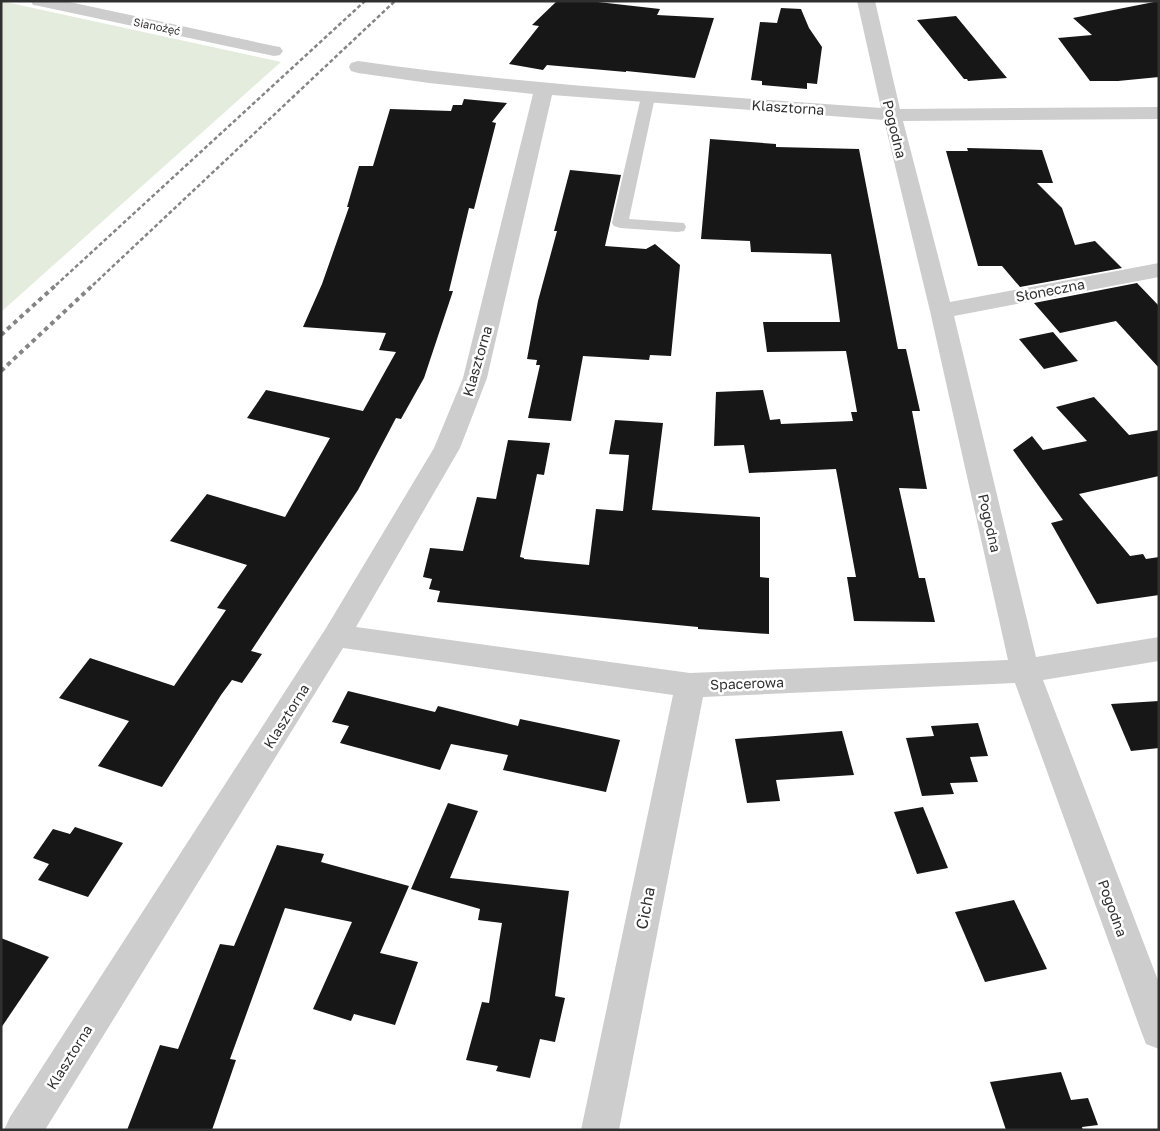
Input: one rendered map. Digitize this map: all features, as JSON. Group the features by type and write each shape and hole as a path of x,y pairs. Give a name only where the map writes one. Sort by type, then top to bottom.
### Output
{"street":[{"name":"Sianożęć","path":"39,1 274,51"},
{"name":"Pogodna","path":"866,1 1025,671 1159,1031"},
{"path":"358,67 429,77 544,89"},
{"name":"Klasztorna","path":"23,1130 336,636 447,448 475,378 544,89 892,115 1159,113"},
{"name":"Słoneczna","path":"941,311 1159,270"},
{"name":"Spacerowa","path":"336,636 690,686 1025,671 1159,649"},
{"name":"Cicha","path":"600,1130 690,686"}],"lane":[{"path":"648,97 620,223 678,226"}],"shaded area":[{"path":"1,1 281,62 1,312"}],"building":[{"path":"557,1 589,1 660,9 657,15 714,18 695,78 547,65 543,70 509,64 539,26 532,25"},
{"path":"1159,1 1159,77 1118,81 1090,81 1058,38 1092,35 1073,18"},
{"path":"781,8 801,9 809,28 822,47 817,84 807,83 807,89 762,85 762,81 751,80 760,22 777,23"},
{"path":"956,16 1007,78 968,81 964,79 917,20"},
{"path":"464,99 507,103 492,122 496,123 474,209 469,208 449,291 453,291 424,378 401,419 396,418 358,490 251,651 262,654 242,683 232,680 162,787 98,766 129,721 59,698 90,658 174,686 226,610 217,608 247,565 170,541 207,494 285,517 330,438 247,418 266,390 363,411 396,352 379,350 386,333 303,327 322,284 349,207 347,207 359,166 373,166 390,109 451,111 453,105 462,105"},
{"path":"710,139 776,144 776,147 859,149 898,349 906,349 920,411 912,411 927,489 899,488 919,578 925,578 935,622 854,621 847,577 856,577 836,469 749,473 744,445 714,446 716,392 763,390 770,420 780,419 781,424 853,421 851,412 857,412 846,351 767,352 763,322 840,322 831,254 751,252 750,241 701,239"},
{"path":"967,148 1042,150 1053,183 1037,183 1062,208 1075,245 1095,241 1122,268 1020,287 1002,266 978,266 946,151 968,151"},
{"path":"570,170 621,175 605,246 646,249 655,244 680,265 671,356 650,355 649,360 583,356 571,421 528,418 540,365 536,365 537,360 527,359 538,301 557,231 554,231"},
{"path":"1137,283 1159,306 1159,368 1116,321 1060,333 1034,303"},
{"path":"1053,332 1078,361 1044,369 1019,339"},
{"path":"1094,397 1129,435 1159,430 1159,476 1079,494 1130,556 1143,554 1146,559 1159,557 1159,595 1097,604 1051,523 1063,520 1013,450 1032,436 1043,450 1087,441 1056,407"},
{"path":"615,420 663,423 652,510 760,517 760,577 769,578 769,634 698,629 698,627 437,602 440,591 429,589 432,579 423,577 430,548 463,551 477,497 496,499 508,440 550,443 544,475 537,474 520,557 524,559 589,565 596,509 623,511 629,455 609,454"},
{"path":"348,691 435,712 438,706 518,726 520,719 620,740 606,792 503,770 508,755 451,744 440,770 340,743 349,726 332,722"},
{"path":"1159,701 1159,748 1131,751 1111,704"},
{"path":"978,723 988,756 970,757 978,782 950,783 954,794 922,796 906,738 934,736 931,726"},
{"path":"842,731 854,775 776,780 780,801 747,803 735,739"},
{"path":"448,803 478,811 450,878 569,891 555,996 565,998 555,1042 540,1039 530,1078 496,1071 498,1066 466,1060 482,1002 489,1003 502,923 478,920 480,909 411,889"},
{"path":"923,807 948,868 917,874 894,812"},
{"path":"75,827 123,843 88,897 38,880 49,864 33,858 53,829 70,834"},
{"path":"277,845 324,854 321,862 409,886 380,953 418,962 395,1025 354,1014 351,1021 313,1009 352,922 285,908 230,1059 236,1060 212,1130 127,1130 160,1045 178,1049 220,944 234,946"},
{"path":"1014,900 1047,969 985,982 955,912"},
{"path":"1,938 49,957 1,1028"},
{"path":"1061,1072 1071,1100 1088,1098 1098,1125 1082,1127 1083,1130 1006,1130 990,1082"}],"railway":[{"path":"56,285 365,1"},
{"path":"93,285 395,1"},
{"path":"1,335 57,284"},
{"path":"1,371 94,284"}]}
